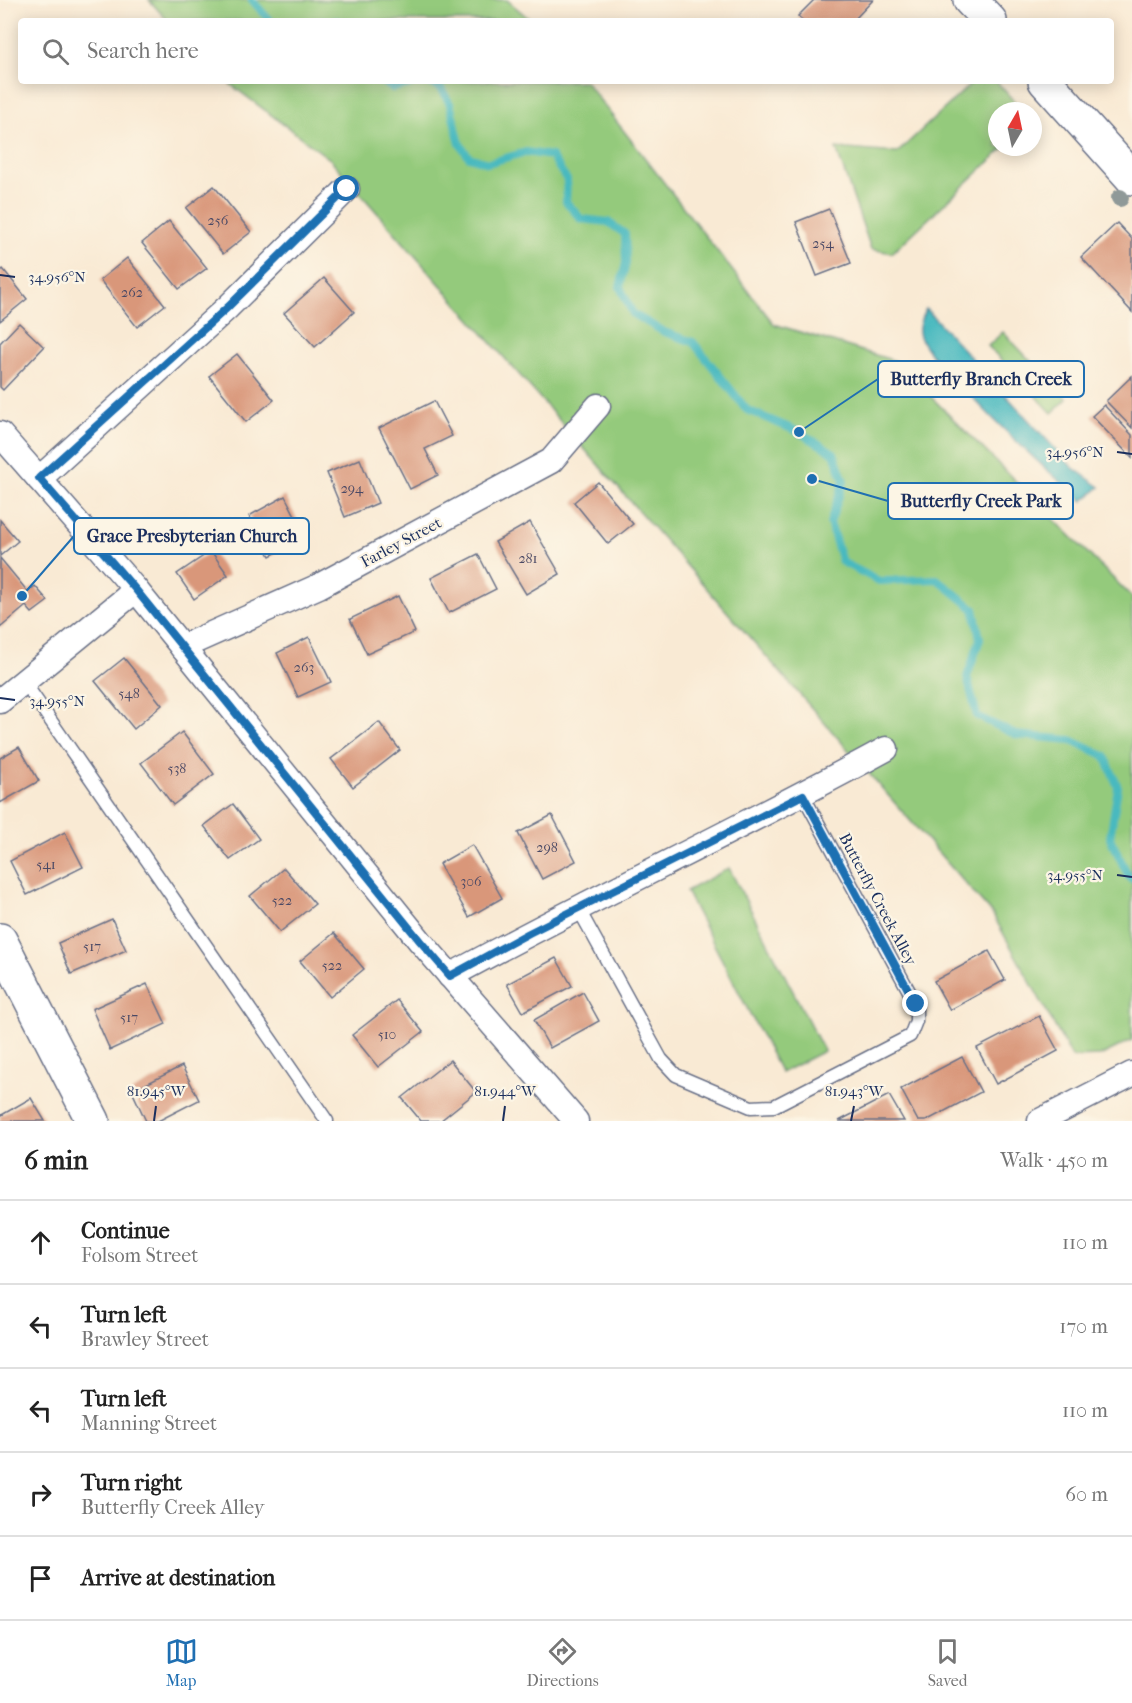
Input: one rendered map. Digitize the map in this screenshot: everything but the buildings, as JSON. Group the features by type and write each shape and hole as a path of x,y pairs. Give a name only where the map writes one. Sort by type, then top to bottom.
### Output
{"street":[{"path":"970,0 987,18"},
{"path":"1048,84 1132,178"},
{"path":"39,478 228,307 347,189"},
{"name":"Farley Street","path":"182,647 319,586 551,461 598,406"},
{"path":"0,435 136,590 412,932 576,1121"},
{"path":"0,701 136,590"},
{"path":"450,976 529,933 803,795 886,749"},
{"path":"0,940 93,1121"},
{"path":"1040,1121 1132,1074"}],"lane":[{"path":"24,682 327,1121"},
{"name":"Butterfly Creek Alley","path":"578,908 661,1059 676,1075 751,1107 774,1106 910,1036 916,1021 916,1004 803,795"}],"green space":[{"path":"149,0 507,0 528,18 165,18"},
{"path":"230,84 587,84 774,324 895,361 1132,597 1132,1040 1100,1056 1072,1057 993,915 331,160"},
{"path":"971,84 999,84 1015,102 988,102 988,156 995,156 892,253 871,249 836,148 897,153"},
{"path":"1003,332 1067,399 1052,413 988,346"},
{"path":"729,868 824,1051 781,1073 686,891"}],"water":[{"path":"926,309 1072,467 1100,487 1083,501 1032,457 936,360 920,335 919,328"}],"waterway":[{"path":"252,0 267,18"},
{"path":"386,84 392,88 411,84"},
{"path":"432,84 441,88 450,104 460,144 469,157 488,163 526,152 551,156 567,180 566,202 581,219 608,222 625,234 626,263 620,287 633,314 664,332 693,342 747,410 799,432 834,453 844,481 830,523 842,562 879,581 937,579 974,609 980,639 967,677 977,716 1016,735 1071,740 1105,756 1118,787 1110,838 1132,879"}],"place":[{"name":"Butterfly Branch Creek","path":"799,432"},
{"name":"Butterfly Creek Park","path":"812,479"},
{"name":"Grace Presbyterian Church","path":"22,596"}],"route":[{"path":"347,189 228,307 39,478 136,590 450,976 529,933 803,795 916,1004"}]}
